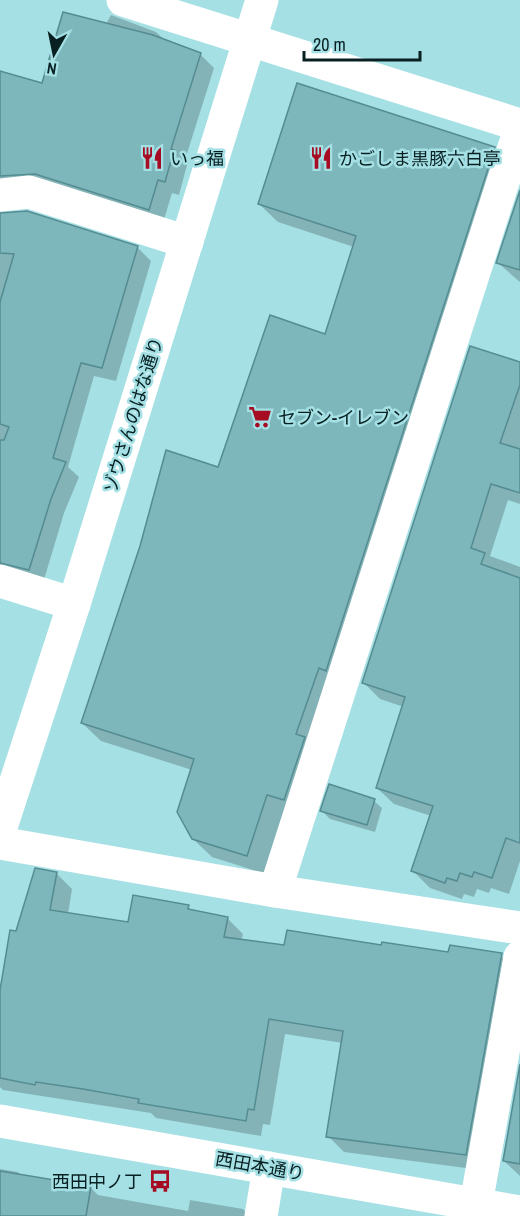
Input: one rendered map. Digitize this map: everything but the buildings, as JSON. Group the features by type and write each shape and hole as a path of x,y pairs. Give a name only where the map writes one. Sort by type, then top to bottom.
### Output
{"street":[{"path":"123,0 520,127 275,891"},
{"name":"ゾウさんのはな通り","path":"0,830 74,604 262,0"},
{"path":"0,195 29,192 187,242"},
{"path":"0,581 74,604"},
{"path":"0,843 275,891 520,928"},
{"path":"476,1204 520,957"},
{"name":"西田本通り","path":"0,1121 520,1212"},
{"path":"261,1216 269,1168"}],"place":[{"name":"いっ福","path":"152,158"},
{"name":"かごしま黒豚六白亭","path":"321,158"},
{"name":"セブン-イレブン","path":"260,417"},
{"name":"西田中ノ丁","path":"160,1181"}]}
